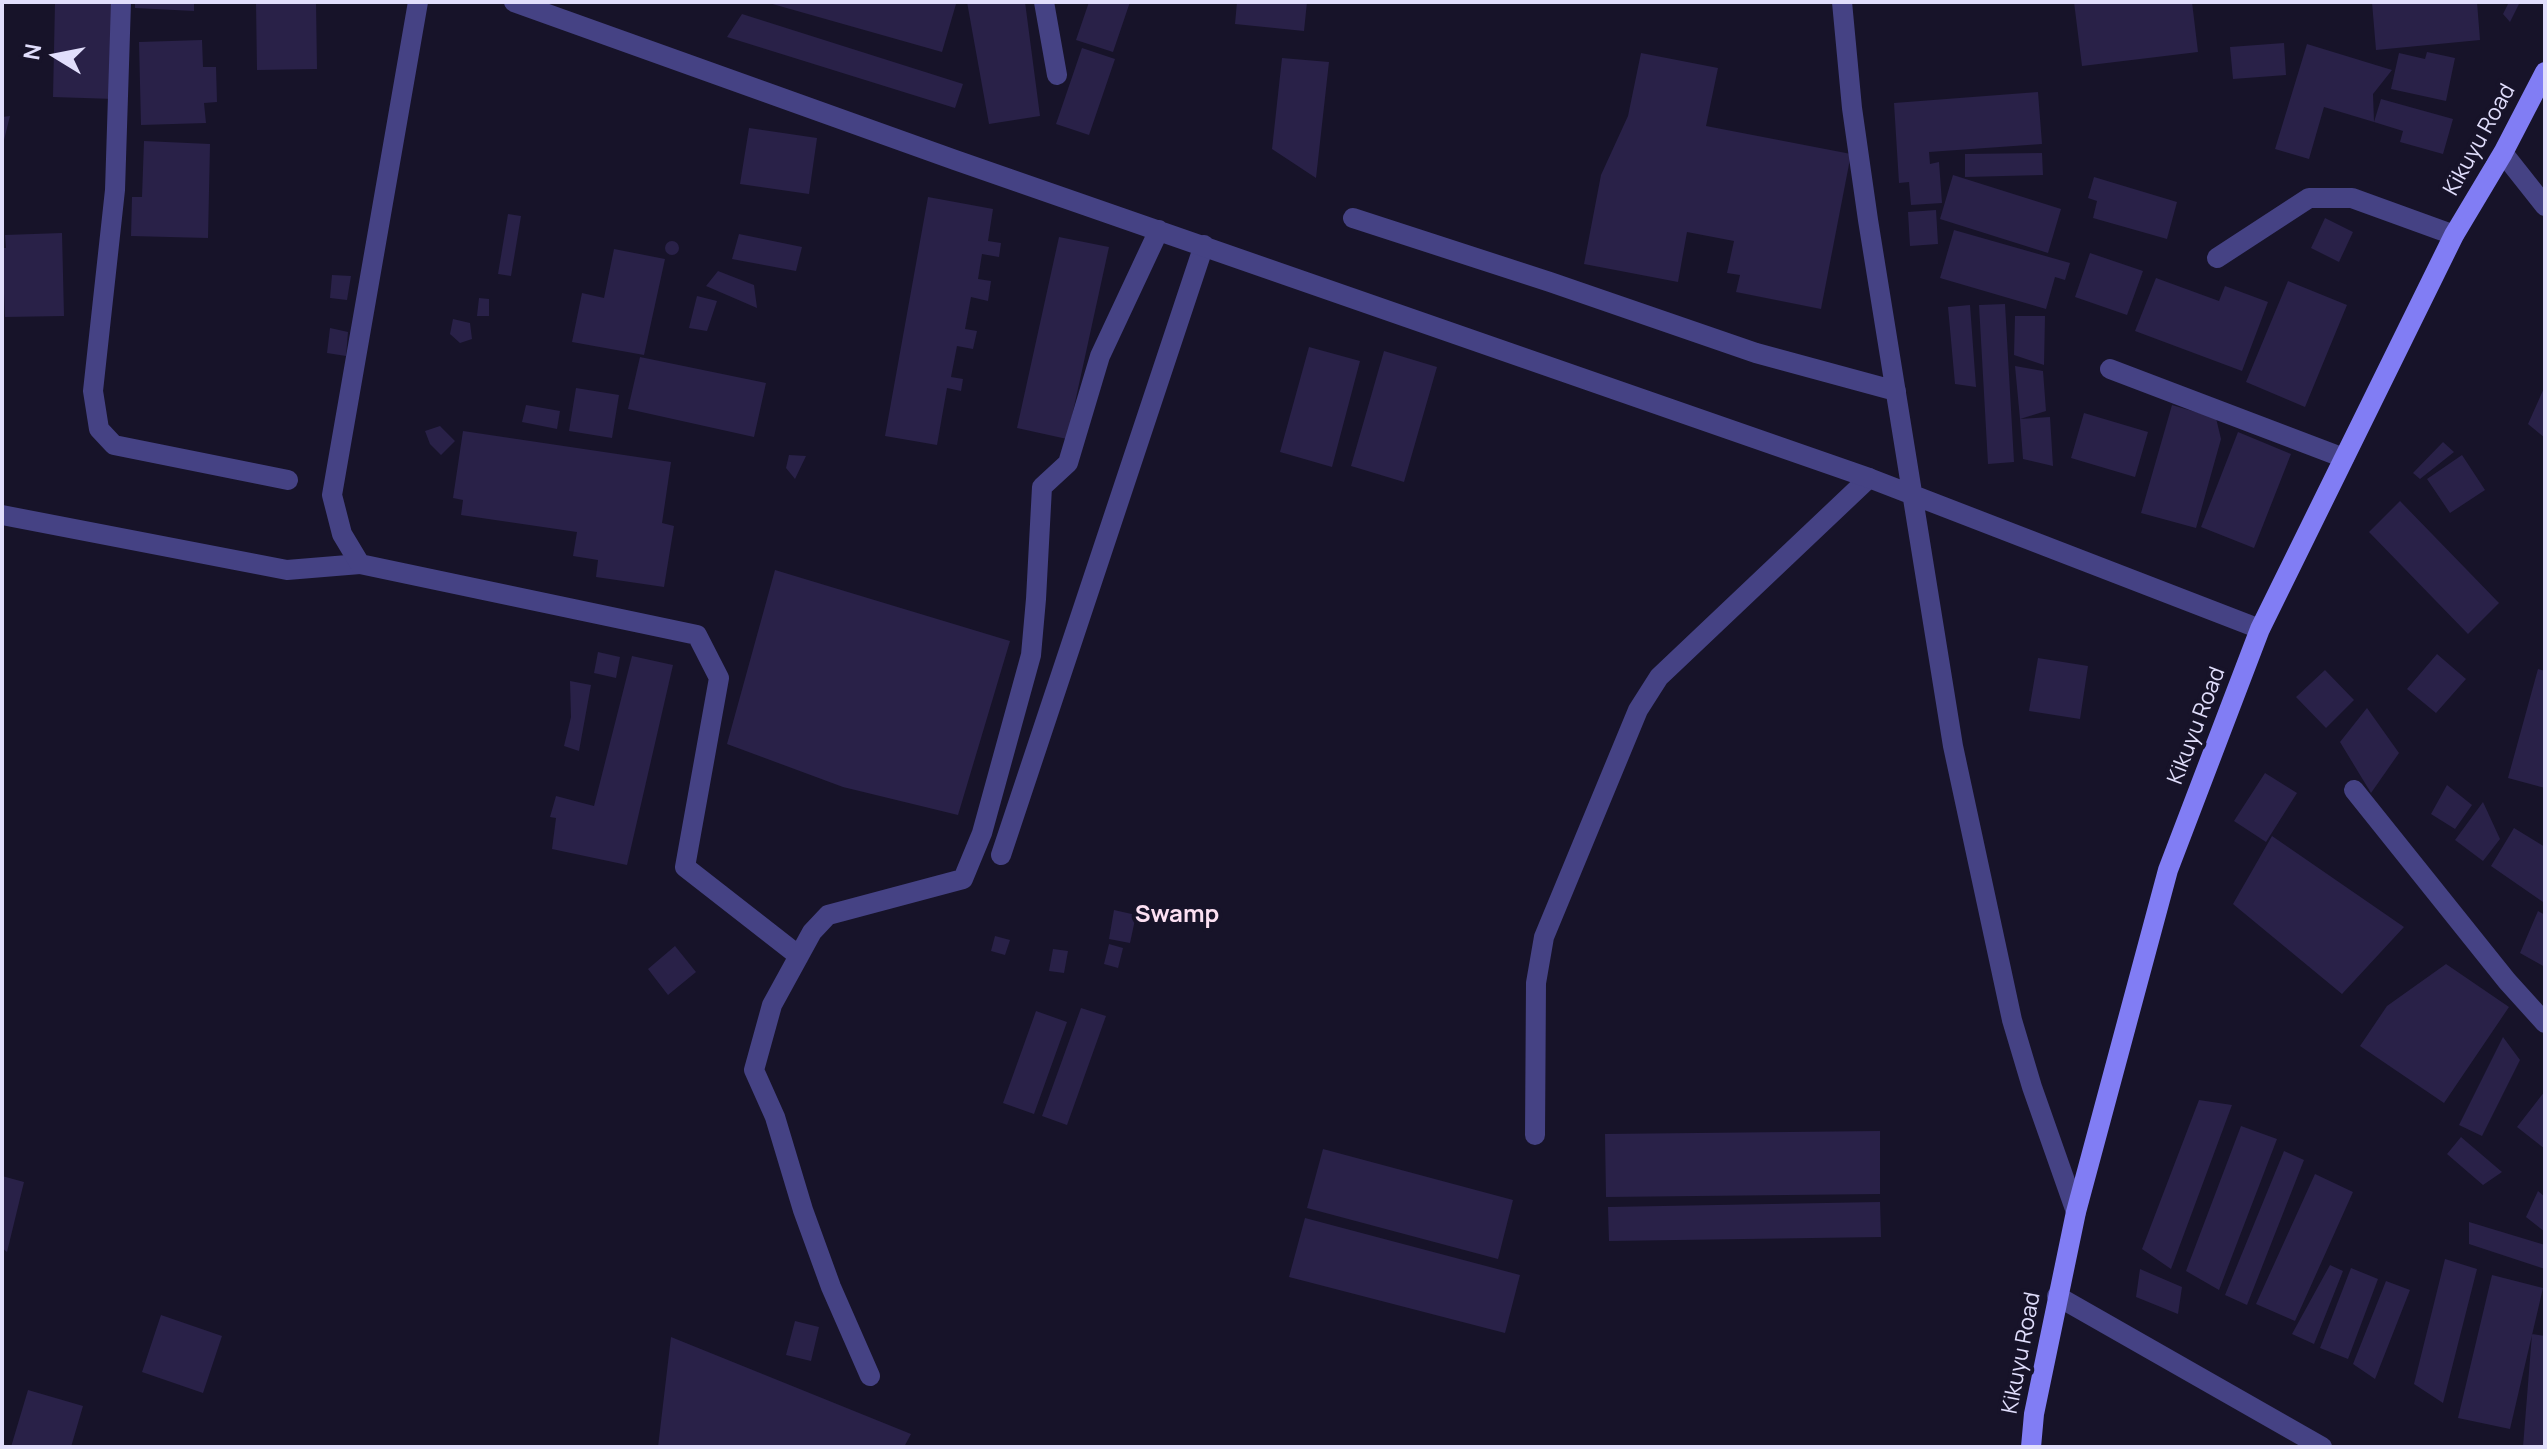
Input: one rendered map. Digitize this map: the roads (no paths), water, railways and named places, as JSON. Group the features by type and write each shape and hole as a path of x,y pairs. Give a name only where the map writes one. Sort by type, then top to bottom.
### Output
{"main road":[{"name":"Kikuyu Road","path":"2031,1447 2034,1414 2076,1212 2168,870 2260,629 2454,235 2503,153 2545,72"}],"street":[{"path":"121,2 115,190 93,391 99,429 114,445 288,480"},
{"path":"360,564 342,534 332,495 418,2"},
{"path":"514,2 1869,478 2260,629"},
{"path":"1044,2 1057,75"},
{"path":"1842,2 1852,108 1953,746 2012,1020 2076,1212"},
{"path":"2503,153 2545,206"},
{"path":"2217,258 2309,198 2352,198 2454,235"},
{"path":"1353,218 1756,353 1896,391"},
{"path":"870,1376 831,1287 803,1210 775,1117 754,1070 772,1005 812,932 828,915 963,879 982,833 1031,655 1042,487 1068,463 1100,356 1159,230"},
{"path":"1001,855 1204,245"},
{"path":"2110,369 2344,458"},
{"path":"1535,1135 1536,983 1544,937 1638,710 1659,677 1869,478"},
{"path":"2,515 287,570 360,564 697,635 719,678 685,867 799,956"},
{"path":"2354,790 2507,981 2545,1023"},
{"path":"2057,1296 2322,1447"}],"district":[{"name":"Swamp","path":"1177,915"}]}
